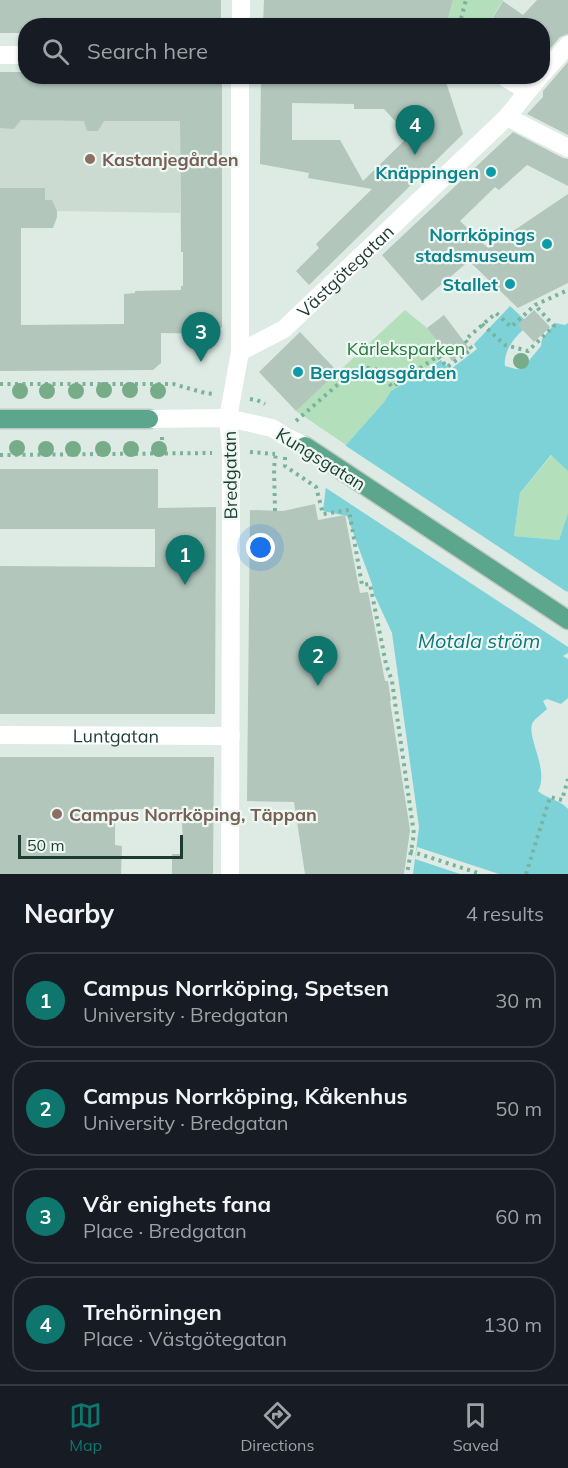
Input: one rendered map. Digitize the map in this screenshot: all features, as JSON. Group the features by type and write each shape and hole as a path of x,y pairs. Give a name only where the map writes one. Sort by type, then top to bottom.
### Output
{"main road":[{"name":"Kungsgatan","path":"0,419 150,419"},
{"name":"Kungsgatan","path":"304,446 568,620"}],"street":[{"path":"241,0 241,18"},
{"name":"Västgötegatan","path":"550,65 568,45"},
{"path":"0,55 18,55"},
{"name":"Bredgatan","path":"230,874 231,452 228,418 240,351 240,84"},
{"path":"516,84 527,91"},
{"name":"Västgötegatan","path":"240,351 284,329 507,117 533,84"},
{"path":"507,117 568,148"},
{"name":"Kungsgatan","path":"150,419 228,418 272,428 304,446"},
{"name":"Luntgatan","path":"0,735 231,736"}],"path":[{"path":"461,18 466,0"},
{"path":"275,511 275,454 297,421 344,379 362,368 379,370 392,387 438,356 447,367 472,349 465,340 496,313 511,327 535,305 568,290"},
{"path":"482,324 505,345 528,351 554,326 535,305"},
{"path":"0,384 172,384 205,393 233,395"},
{"path":"0,455 231,452 275,454 285,456 285,466 316,487 323,514 349,510 362,585 370,584 386,664 392,681 414,834 407,874"},
{"path":"526,874 550,797 562,800 568,780"},
{"path":"410,851 481,874"}],"shaded area":[{"name":"Kastanjegården","path":"180,111 180,213 57,211 45,200 45,188 0,188 0,128 14,128 18,124 19,117 86,121 87,131 98,131 100,121 167,121"}],"green space":[{"path":"453,0 503,0 492,18 448,18"},
{"name":"Kärleksparken","path":"405,310 427,328 447,355 391,391 346,445 296,411"},
{"path":"552,455 568,471 568,513 559,540 514,536 520,493"}],"water":[{"name":"Motala ström","path":"510,306 525,320 525,328 508,350 505,366 522,369 541,346 542,339 555,323 565,325 568,323 568,471 551,455 520,493 514,536 559,540 568,513 568,653 563,656 568,659 568,698 561,704 547,699 543,701 547,709 533,722 531,728 540,763 541,782 538,791 568,809 568,874 413,874 419,827 392,633 374,594 347,516 323,511 329,461 346,445 391,391 441,360 447,366 472,349 474,344"}],"pier":[{"path":"474,344 477,349 451,369 447,364"},
{"path":"343,444 568,591 568,647 323,486 327,459"},
{"path":"417,847 499,874 460,874 415,859"}],"building":[{"path":"0,0 221,0 221,18 18,18 18,33 0,33"},
{"path":"264,0 453,0 448,18 263,18"},
{"path":"537,0 568,0 568,34 560,37 550,49 550,18 493,18 503,1 523,15"},
{"path":"568,62 568,135 527,114 543,97 543,91"},
{"path":"0,72 18,72 18,84 222,84 222,327 215,334 161,333 161,363 153,370 0,371 0,188 45,188 45,200 52,200 57,211 53,228 21,228 21,325 124,324 124,294 135,293 135,291 181,290 183,252 181,252 180,121 104,121 98,131 87,131 84,121 21,120 14,129 0,128"},
{"path":"261,84 447,84 463,134 309,285 296,271 319,248 316,244 372,189 308,178 309,173 260,164","holes":["292,103 354,104 354,109 384,109 409,136 363,181 340,140 292,140"]},
{"path":"513,132 568,159 568,186 527,165 499,190 495,187 460,221 488,248 568,194 568,283 518,308 469,261 422,301 382,255"},
{"path":"534,310 550,327 534,342 518,325"},
{"path":"444,315 469,348 452,361 427,328"},
{"name":"Bergslagsgården","path":"300,332 338,372 296,411 259,372"},
{"path":"0,469 158,469 158,508 216,507 215,714 0,714 0,566 155,567 155,529 0,529"},
{"path":"315,504 318,520 345,515 360,593 368,592 385,681 388,681 410,830 404,874 305,874 294,802 247,801 250,510 283,511"},
{"name":"Campus Norrköping, Täppan","path":"0,757 214,757 213,874 172,874 172,854 183,854 182,819 171,819 172,809 115,809 115,845 122,846 121,874 0,874"}],"place":[{"name":"Trehörningen","path":"415,155"},
{"name":"Kastanjegården","path":"90,159"},
{"name":"Knäppingen","path":"491,172"},
{"name":"Norrköpings stadsmuseum","path":"547,244"},
{"name":"Stallet","path":"510,284"},
{"name":"Vår enighets fana","path":"201,362"},
{"name":"Bergslagsgården","path":"298,372"},
{"name":"Campus Norrköping, Spetsen","path":"185,585"},
{"name":"Campus Norrköping, Kåkenhus","path":"318,686"},
{"name":"Campus Norrköping, Täppan","path":"57,814"}]}
